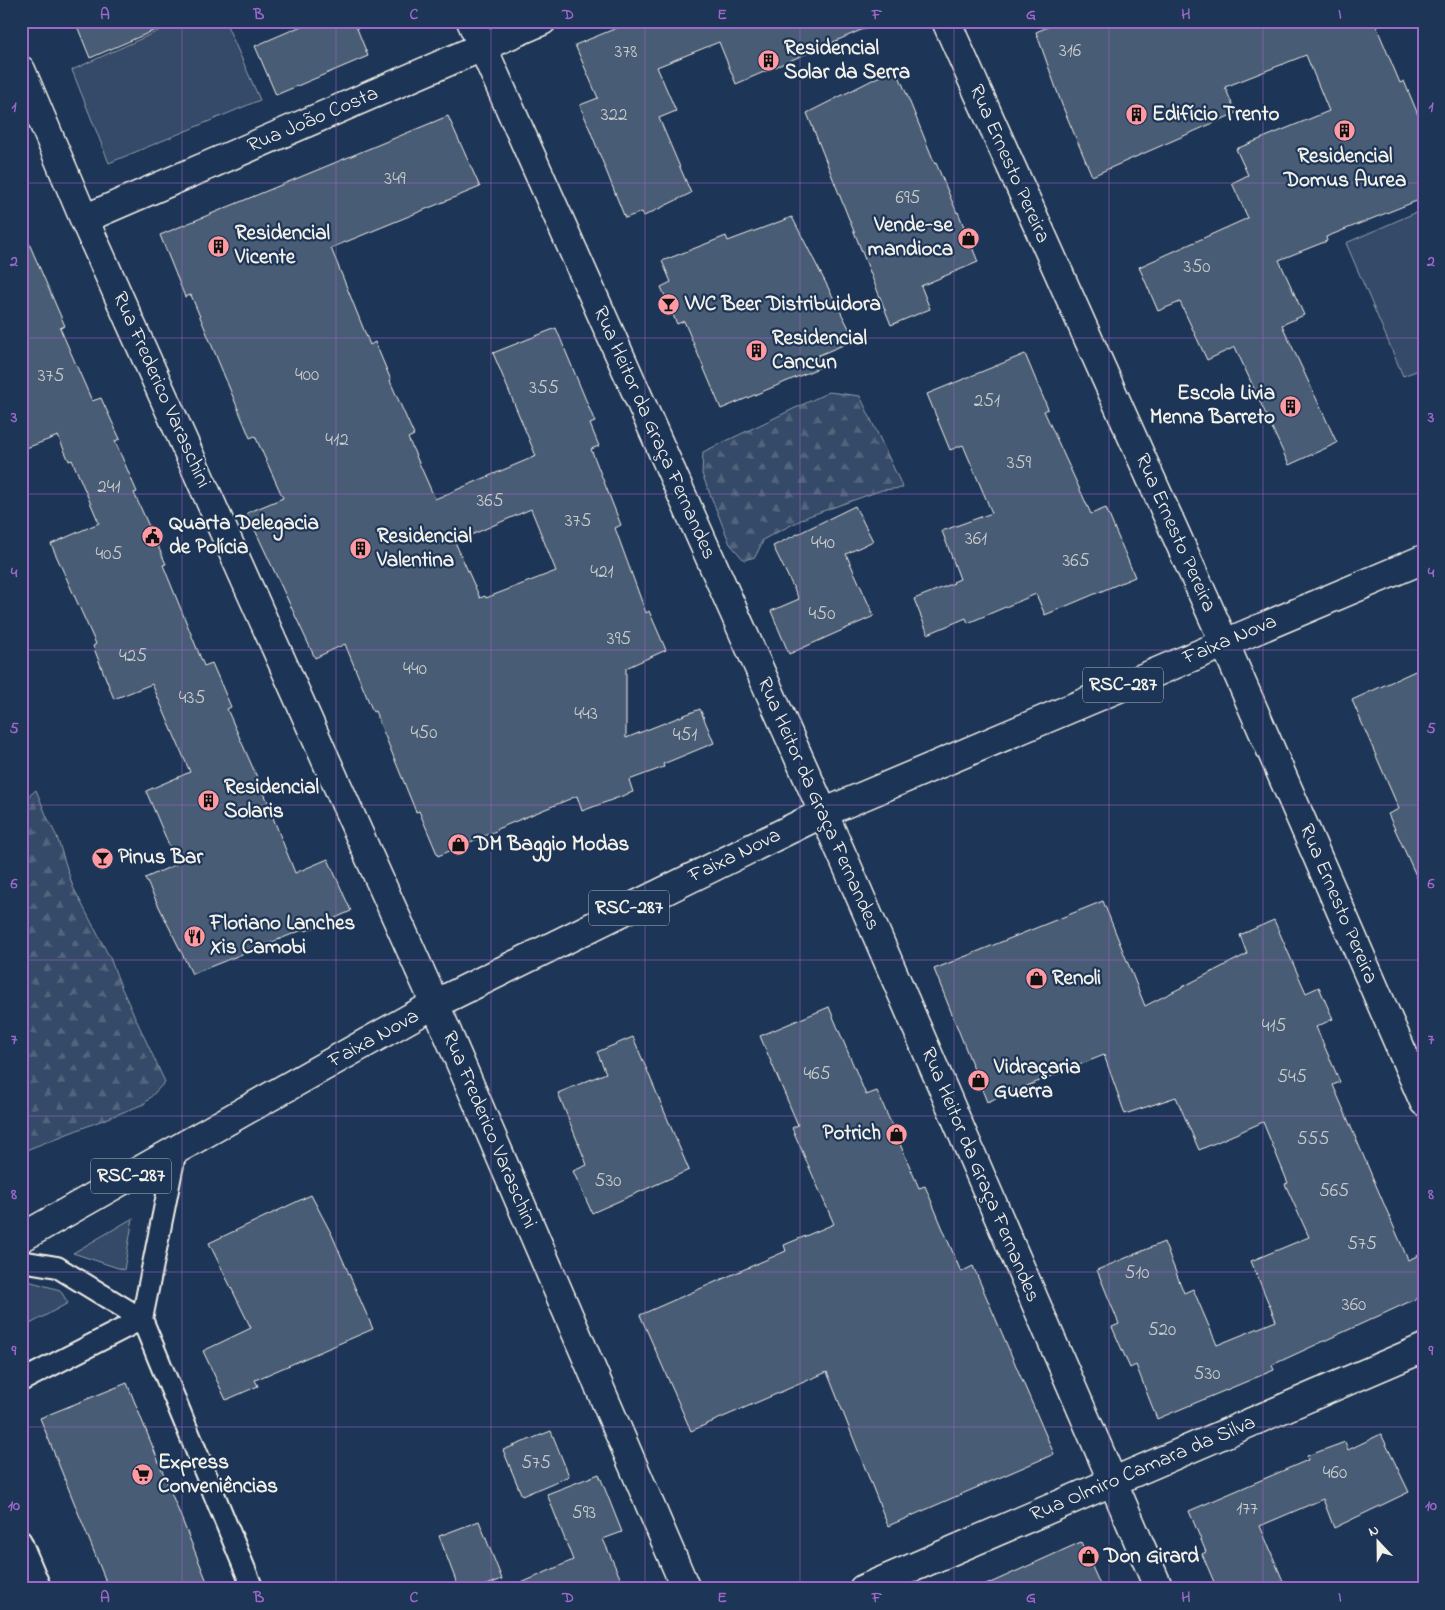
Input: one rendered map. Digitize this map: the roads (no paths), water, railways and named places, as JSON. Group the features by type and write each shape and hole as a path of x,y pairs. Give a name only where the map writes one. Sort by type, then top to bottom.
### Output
{"main road":[{"name":"Rua Heitor da Graça Fernandes","path":"471,21 823,813 1159,1589"},
{"name":"Rua João Costa","path":"84,220 542,21"},
{"name":"Rua Ernesto Pereira","path":"946,21 1224,642 1424,1102"},
{"name":"Rua Frederico Varaschini","path":"21,70 84,220 435,1004 686,1589"},
{"name":"Faixa Nova","path":"21,1238 435,1004 823,813 1424,559"},
{"name":"Rua Olmiro Camara da Silva","path":"863,1589 1424,1348"}],"lane":[{"path":"176,1150 142,1319 253,1589"},
{"path":"21,1261 57,1267 142,1319"},
{"path":"21,1381 142,1319"},
{"path":"21,1540 41,1589"}],"place":[{"name":"Residencial Solar da Serra","path":"768,61"},
{"name":"Edifício Trento","path":"1136,115"},
{"name":"Residencial Domus Aurea","path":"1345,130"},
{"name":"Vende-se mandioca","path":"969,238"},
{"name":"Residencial Vicente","path":"219,246"},
{"name":"VVC Beer Distribuidora","path":"669,305"},
{"name":"Residencial Cancun","path":"756,351"},
{"name":"Escola Livia Menna Barreto","path":"1291,406"},
{"name":"Quarta Delegacia de Polícia","path":"153,536"},
{"name":"Residencial Valentina","path":"361,549"},
{"name":"Residencial Solaris","path":"208,800"},
{"name":"DM Baggio Modas","path":"458,845"},
{"name":"Pinus Bar","path":"102,858"},
{"name":"Floriano Lanches Xis Camobi","path":"194,936"},
{"name":"Renoli","path":"1036,979"},
{"name":"Vidraçaria Guerra","path":"978,1080"},
{"name":"Potrich","path":"897,1134"},
{"name":"Express Conveniências","path":"142,1475"},
{"name":"Don Girard","path":"1088,1557"}]}
